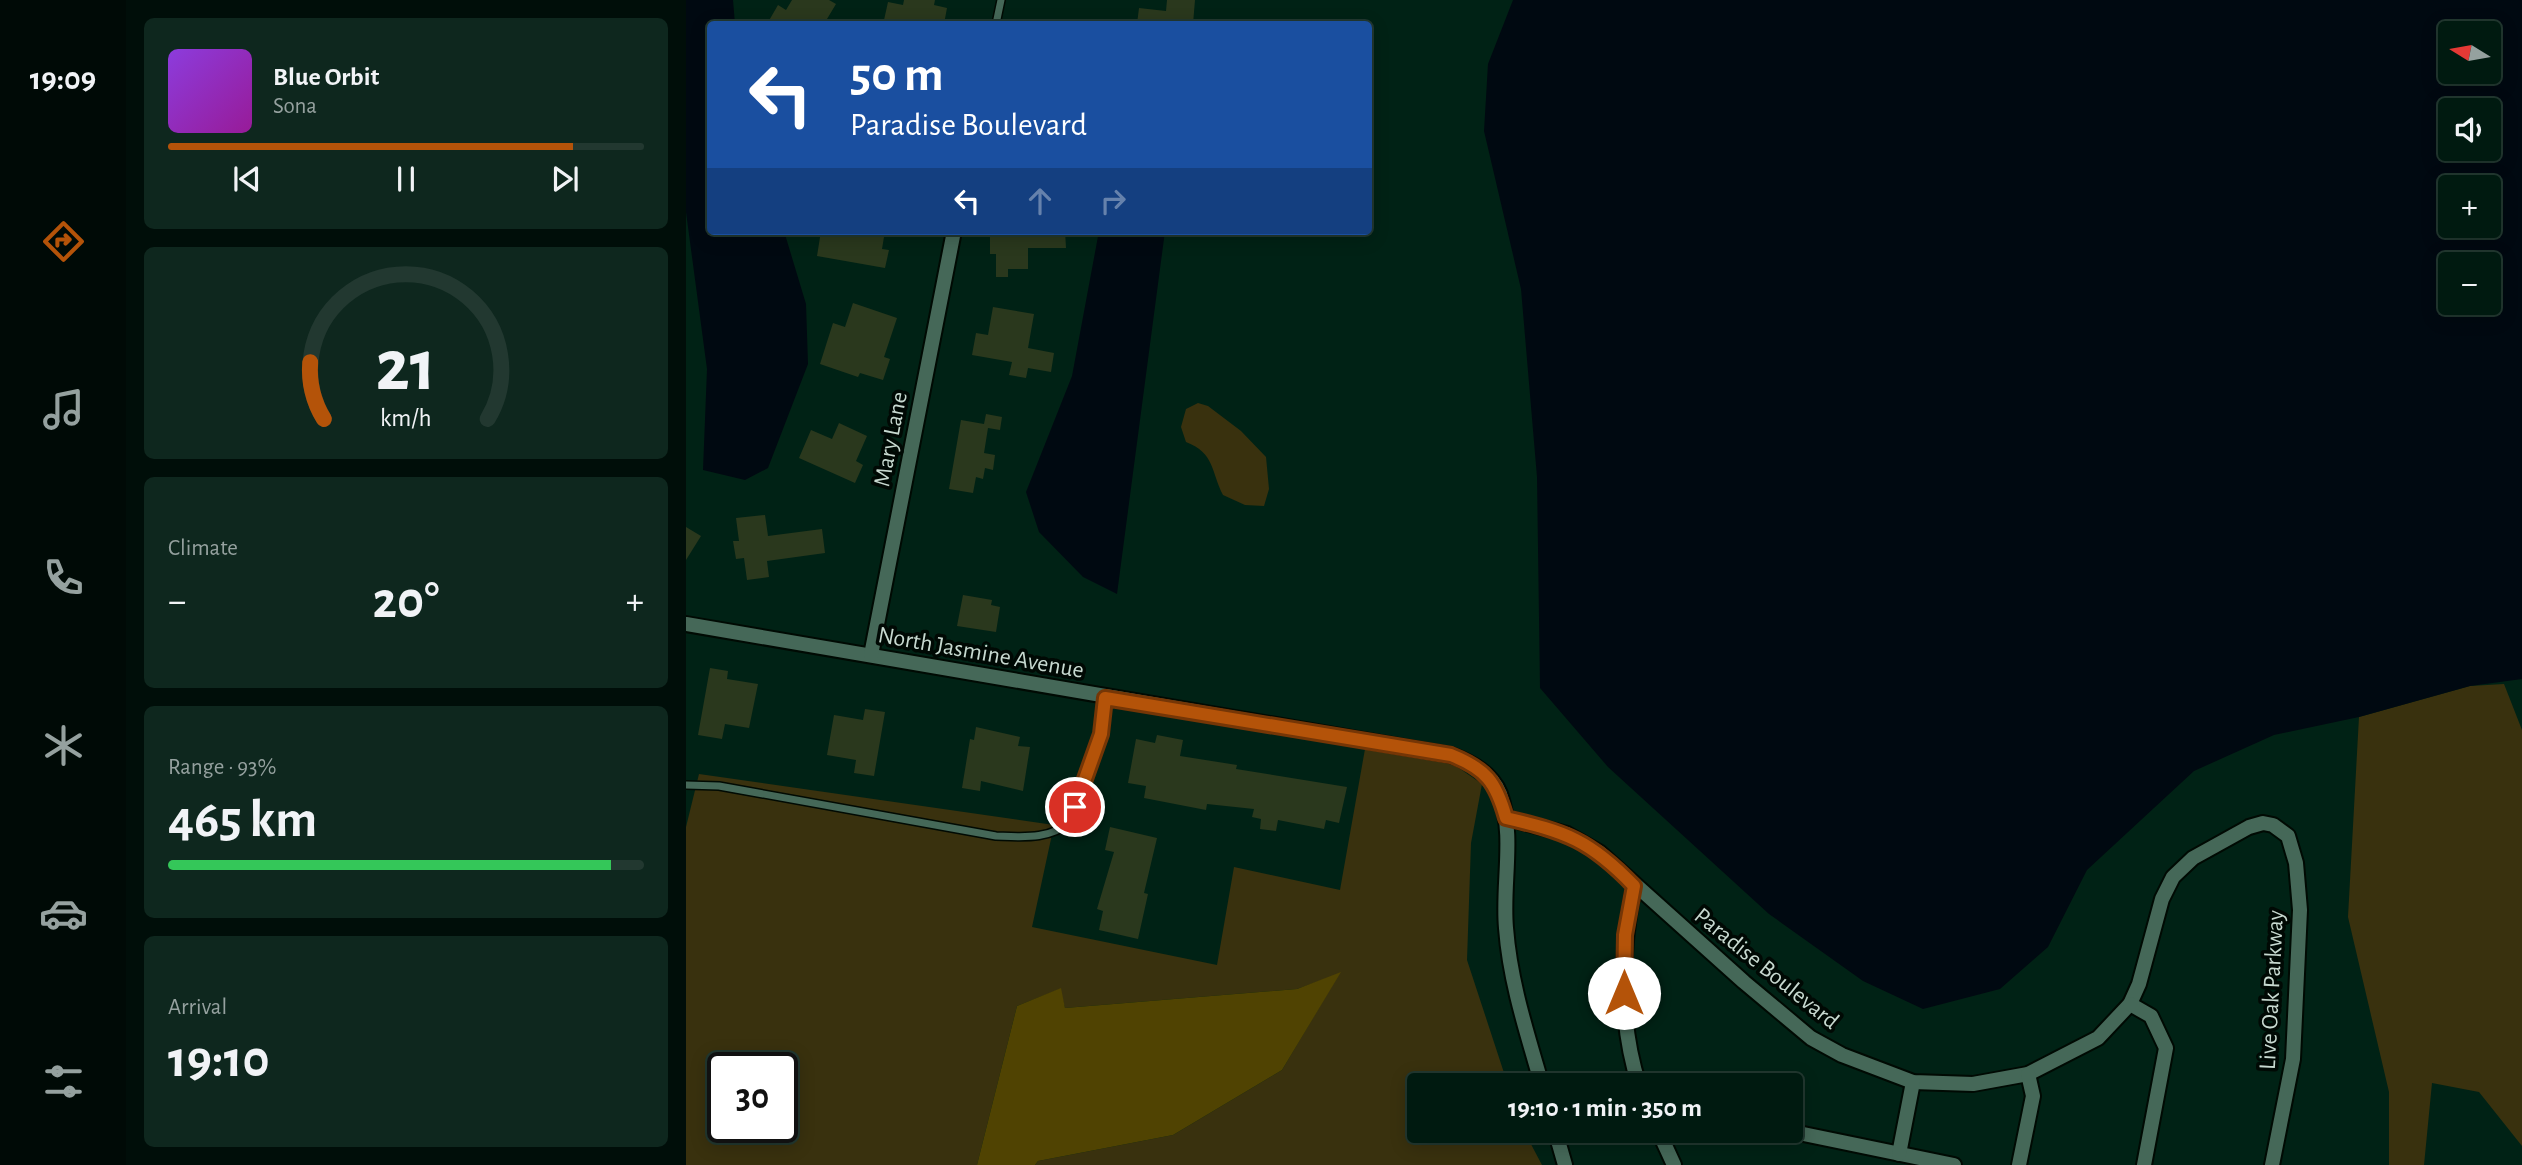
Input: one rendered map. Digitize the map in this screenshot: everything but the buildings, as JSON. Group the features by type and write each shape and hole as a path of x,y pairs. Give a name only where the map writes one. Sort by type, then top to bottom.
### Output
{"street":[{"name":"Mary Lane","path":"871,656 953,235"},
{"name":"North Jasmine Avenue","path":"686,624 1105,698 1451,755 1477,765 1499,791 1506,818 1506,926 1515,993 1538,1073"},
{"name":"Paradise Boulevard","path":"1506,818 1553,829 1580,840 1608,860 1634,886 1811,1038 1842,1055 1913,1082 1973,1084 2028,1074 2098,1038 2130,1004 2139,984 2162,899 2173,877 2193,858 2249,827 2263,823 2273,825"},
{"name":"Live Oak Parkway","path":"2272,1165 2292,1059 2300,910 2296,863 2288,836 2273,825"},
{"path":"1634,886 1625,935 1624,1014 1636,1073"},
{"path":"2130,1004 2151,1016 2166,1048 2144,1165"},
{"path":"2019,1165 2033,1096 2028,1074"},
{"path":"1899,1154 1913,1082"},
{"path":"1803,1134 1954,1165"},
{"path":"1559,1143 1565,1165"},
{"path":"1664,1143 1674,1165"}],"lane":[{"path":"997,21 1001,0"},
{"path":"686,785 719,786 996,836 1034,837 1061,830 1071,821 1101,734 1105,698"}],"shaded area":[{"path":"686,0 733,0 735,21 707,21 707,235 785,235 806,304 808,364 768,468 745,480 703,470 707,369 686,212"},
{"path":"1513,0 2522,0 2522,679 2470,686 2359,717 2274,735 2194,771 2087,870 2048,947 2000,989 1923,1009 1863,981 1769,914 1608,767 1540,688 1537,477 1521,289 1484,131 1488,64"},
{"path":"1098,235 1164,235 1117,594 1083,577 1039,532 1026,492 1072,376"},
{"path":"1198,403 1208,406 1241,431 1266,457 1269,489 1264,506 1245,505 1223,495 1207,458 1195,446 1186,442 1181,427 1186,409"},
{"path":"2504,684 2522,730 2522,1146 2479,1092 2432,1083 2424,1165 2389,1165 2389,1092 2348,917 2359,717 2470,686"},
{"path":"1365,749 1453,764 1482,784 1471,843 1467,960 1504,1073 1407,1073 1407,1143 1530,1143 1542,1165 1035,1165 1038,1161 1173,1135 1282,1070 1339,974 1297,989 1065,1008 1060,989 1017,1006 977,1165 686,1165 686,827 699,774 1054,825 1032,927 1217,965 1234,867 1340,890"},
{"path":"1341,972 1282,1070 1173,1135 1038,1161 1035,1165 977,1165 1017,1006 1061,988 1065,1008 1297,989"}],"route":[{"path":"1075,807 1101,734 1105,698 1451,755 1477,765 1499,791 1506,818 1553,829 1580,840 1599,852 1634,886 1625,935 1624,993"}]}
